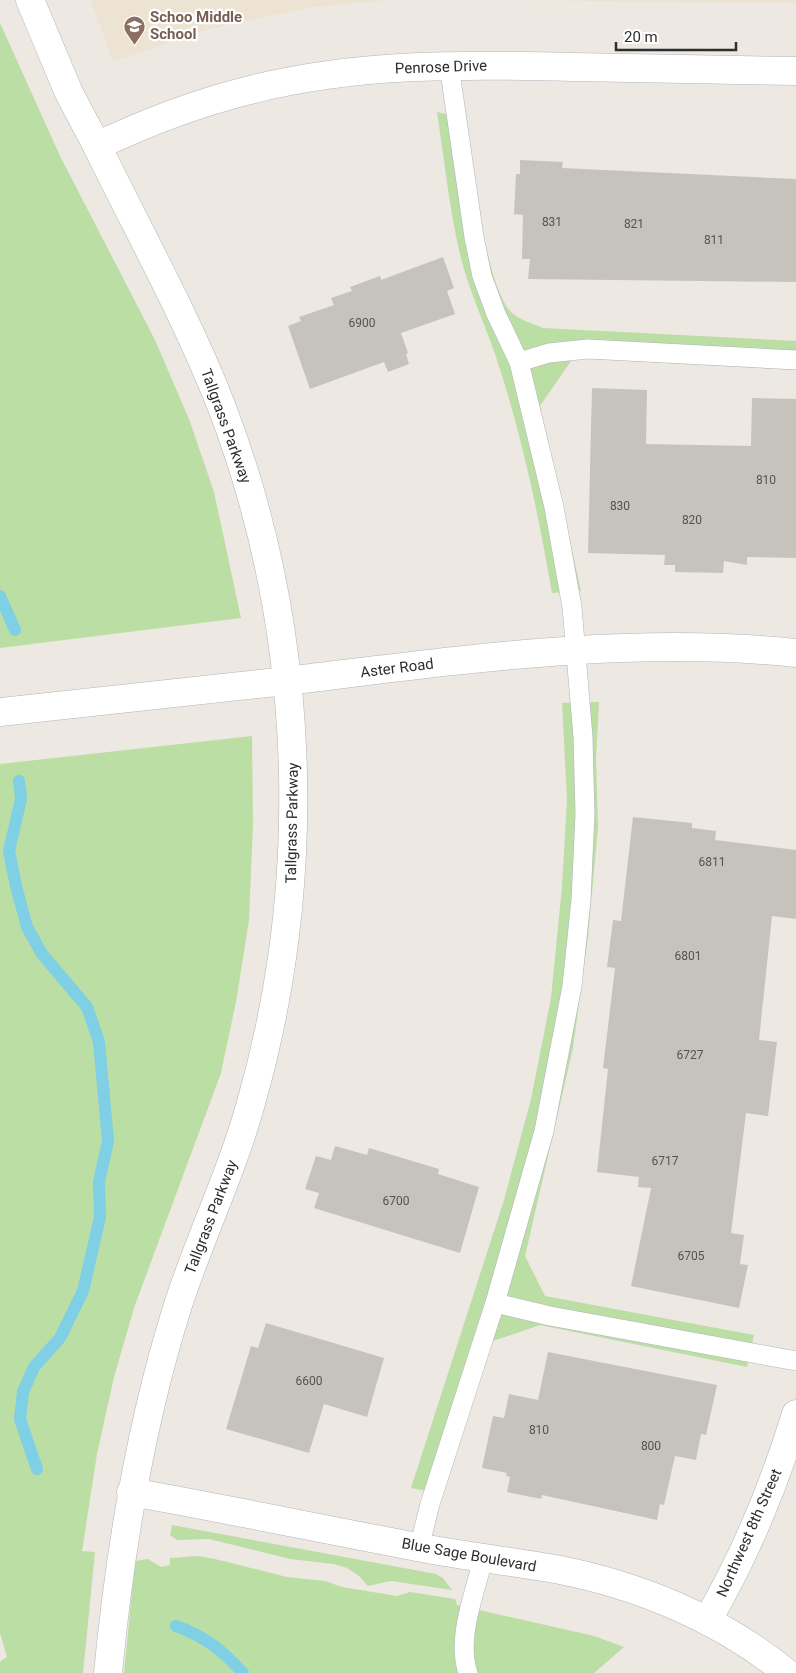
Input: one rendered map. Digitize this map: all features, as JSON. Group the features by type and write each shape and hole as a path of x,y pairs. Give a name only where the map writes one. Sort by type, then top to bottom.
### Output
{"street":[{"name":"Tallgrass Parkway","path":"30,0 69,93 190,334 240,460 260,533 275,600 292,728 294,816 291,879 283,962 269,1036 230,1170 178,1304 151,1401 131,1492 108,1673"},
{"name":"Penrose Drive","path":"97,146 135,128 189,108 248,91 352,72 449,65 796,71"},
{"name":"Aster Road","path":"0,712 446,662 578,651 641,647 766,650 796,653"},
{"name":"Northwest 8th Street","path":"708,1621 728,1586 766,1502 796,1414"},
{"name":"Blue Sage Boulevard","path":"131,1492 419,1548 555,1569 598,1580 651,1596 708,1621 728,1632 787,1673"}],"lane":[{"path":"419,1548 430,1504 495,1303 544,1131 572,986 581,900 585,814 578,651 554,507 518,362 496,314 482,276 474,237 449,65"},
{"path":"518,362 549,352 588,349 796,360"},
{"path":"495,1303 560,1318 796,1362"},
{"path":"468,1673 465,1665 465,1642 483,1559"}],"shaded area":[{"name":"Schoo Middle School","path":"91,0 388,0 313,7 208,29 113,62"},
{"path":"521,0 796,0 796,3 742,3"}],"green space":[{"path":"0,23 60,156 155,340 189,419 214,492 241,618 0,648"},
{"path":"437,112 466,118 476,191 487,251 502,299 515,315 543,328 796,341 796,370 573,358 540,406 581,591 552,593 535,502 513,412 495,354 466,277 459,250 449,199"},
{"path":"599,702 596,758 598,827 588,937 573,1048 525,1256 545,1296 754,1335 747,1367 540,1325 490,1342 442,1494 411,1488 504,1200 531,1099 551,998 562,887 567,799 562,703"},
{"path":"252,736 253,824 249,920 236,1002 221,1073 134,1308 114,1377 97,1454 82,1551 95,1552 83,1673 0,1673 0,1662 7,1657 0,1633 0,764"},
{"path":"172,1525 436,1574 443,1578 452,1590 391,1581 368,1586 359,1576 347,1568 334,1564 290,1559 209,1539 177,1540 170,1535"},
{"path":"197,1556 287,1577 325,1581 342,1587 397,1596 410,1592 455,1599 457,1605 594,1636 624,1647 594,1673 124,1673 135,1561 148,1559 161,1567 170,1565 170,1558"}],"building":[{"path":"520,160 563,162 562,168 796,179 796,282 528,279 530,259 522,259 523,215 514,214 516,174 520,174"},
{"path":"443,257 454,288 447,291 455,314 401,333 408,353 406,354 409,364 388,372 384,362 310,389 288,326 301,321 299,317 334,305 331,298 352,291 350,287 380,276 381,280"},
{"path":"592,388 647,390 646,444 751,446 752,398 796,399 796,558 747,557 747,565 724,561 723,573 675,572 675,565 664,565 665,555 588,553"},
{"path":"633,817 692,823 692,828 716,831 715,840 796,850 796,919 772,916 759,1040 777,1042 768,1116 746,1113 731,1233 744,1235 740,1264 748,1265 739,1308 631,1286 651,1188 638,1187 639,1177 597,1172 608,1069 603,1068 615,968 607,967 613,920 621,921"},
{"path":"335,1146 367,1155 369,1148 439,1169 438,1174 479,1187 460,1253 314,1208 319,1193 305,1189 316,1156 331,1160"},
{"path":"266,1323 384,1358 367,1417 324,1404 309,1453 226,1429 251,1346 258,1348"},
{"path":"548,1352 717,1385 706,1435 701,1434 696,1460 675,1456 664,1505 660,1504 657,1520 542,1495 541,1499 507,1492 510,1477 506,1476 507,1473 482,1468 493,1416 504,1418 509,1394 538,1400"}],"waterway":[{"path":"0,596 15,630"},
{"path":"19,781 21,799 9,851 16,886 27,927 42,954 87,1007 99,1042 108,1141 99,1182 100,1217 83,1291 60,1338 34,1367 23,1392 20,1419 37,1469"},
{"path":"176,1626 213,1645 243,1673"}],"place":[{"name":"Schoo Middle School","path":"134,45"}]}
